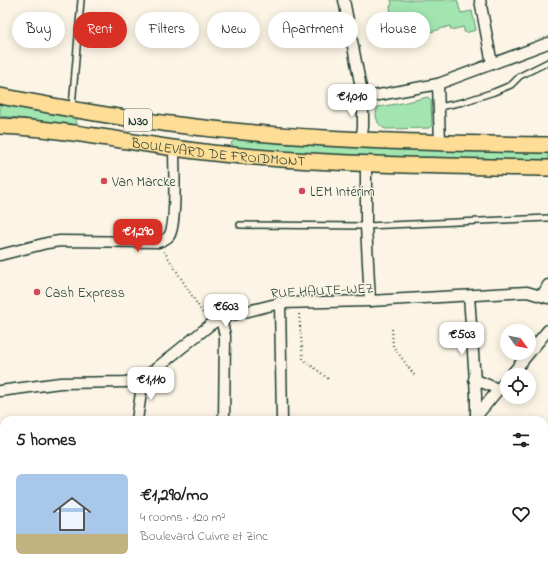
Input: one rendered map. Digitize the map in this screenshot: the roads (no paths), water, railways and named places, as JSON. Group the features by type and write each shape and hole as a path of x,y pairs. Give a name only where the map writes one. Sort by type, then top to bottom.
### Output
{"main road":[{"name":"BOULEVARD DE FROIDMONT","path":"0,96 72,110 179,125 276,135 361,139"},
{"name":"BOULEVARD DE FROIDMONT","path":"0,126 36,128 223,155 366,165 548,168"},
{"name":"N30","path":"361,139 440,143 548,145"}],"street":[{"path":"344,0 363,98 363,127 361,139"},
{"path":"480,0 492,64"},
{"path":"363,98 438,84 548,43"},
{"path":"438,84 440,143"},
{"path":"0,255 60,241 158,242 169,236 174,222 174,149"},
{"path":"366,165 366,226 370,301"},
{"path":"545,297 548,285"},
{"name":"RUE HAUTE-WEZ","path":"143,379 210,325 221,318 280,303 370,301 527,292 545,297"},
{"path":"469,296 476,395 476,416"},
{"path":"280,303 282,416"},
{"path":"221,318 225,336 224,416"},
{"path":"516,368 548,330"},
{"path":"0,391 60,383 125,382 143,379 138,416"},
{"path":"474,379 498,390"},
{"path":"478,416 500,388"}],"lane":[{"path":"72,110 81,0"},
{"path":"439,107 462,102 494,92 510,84 520,76 548,62"},
{"path":"240,225 366,226 548,218"}],"place":[{"name":"Van Marcke","path":"104,181"},
{"name":"LEM Intérim","path":"302,191"},
{"name":"Cash Express","path":"37,292"}]}
